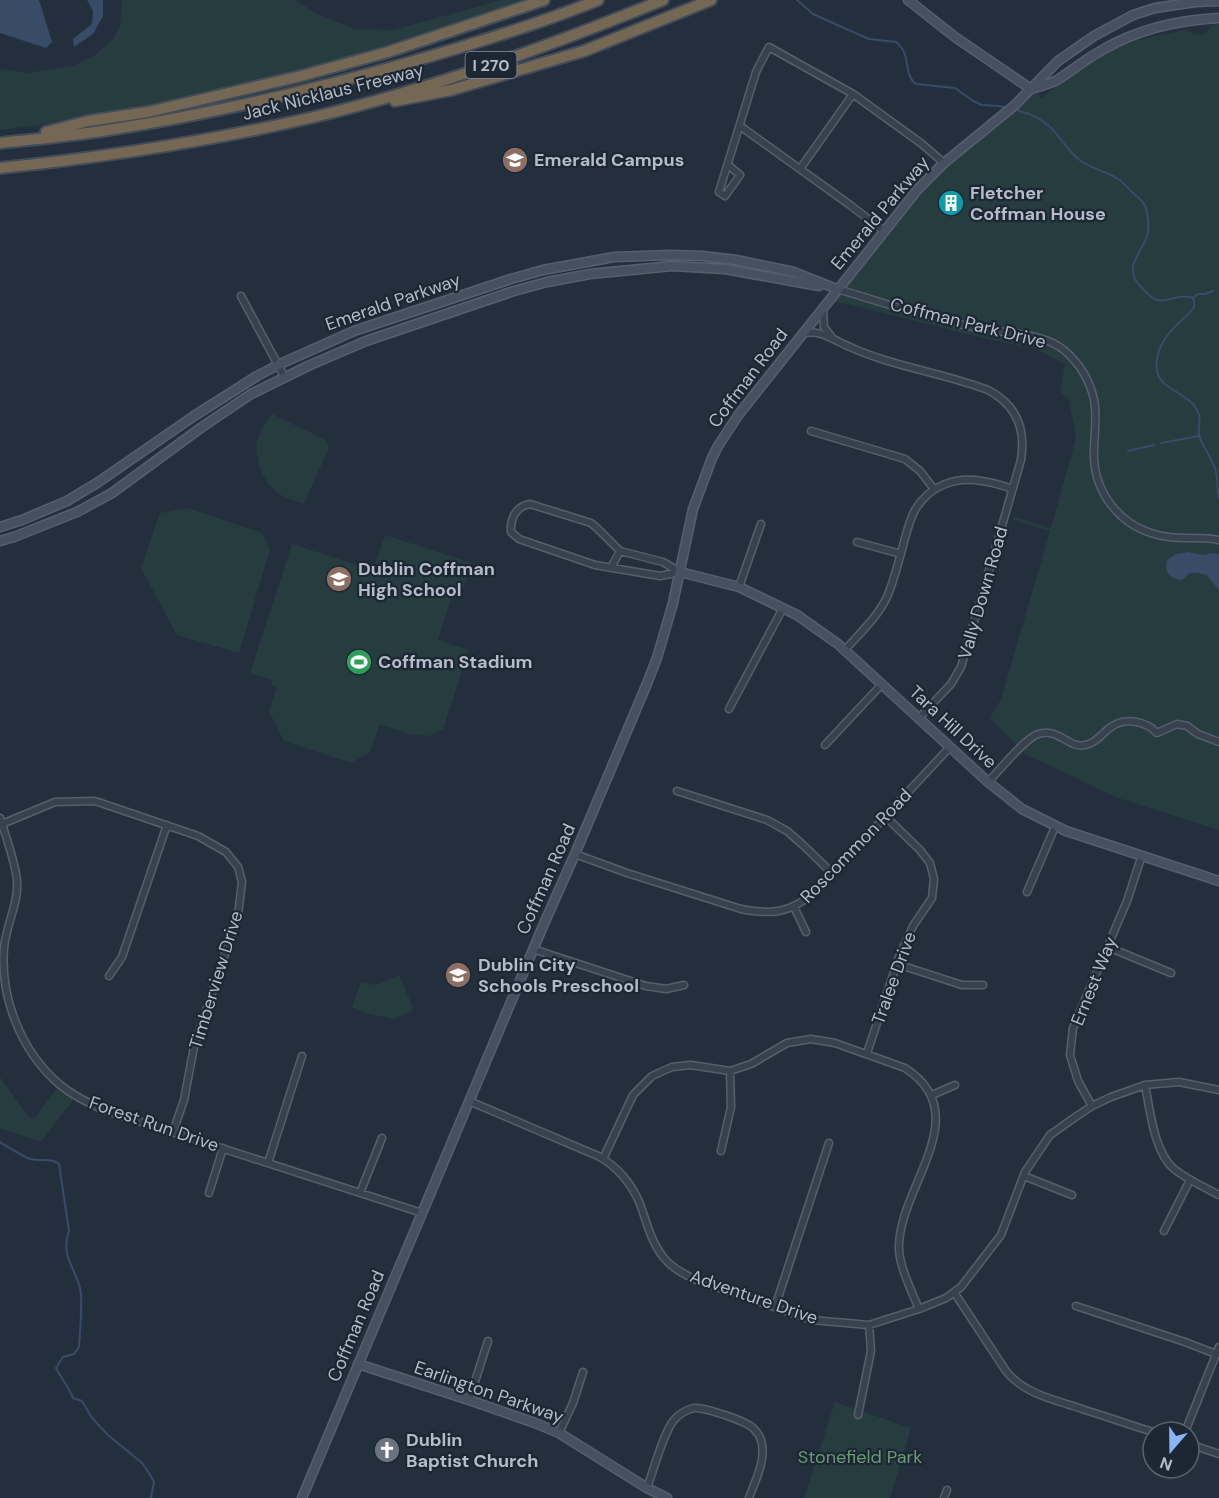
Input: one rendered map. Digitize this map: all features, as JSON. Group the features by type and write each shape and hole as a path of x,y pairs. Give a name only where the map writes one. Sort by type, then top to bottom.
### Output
{"highway":[{"path":"14,141 88,121 148,112 301,76 398,48 544,0"},
{"name":"Jack Nicklaus Freeway","path":"0,143 107,130 230,108 339,82 460,48 598,0"},
{"name":"Jack Nicklaus Freeway","path":"0,168 53,163 178,145 315,116 419,88 512,58 663,0"},
{"path":"315,116 451,90 585,51 711,0"}],"main road":[{"path":"908,0 955,37 1031,89"},
{"name":"Emerald Parkway","path":"837,289 918,189 944,163 1015,105 1058,60 1094,36 1133,15 1174,4 1219,1"},
{"name":"Emerald Parkway","path":"1031,89 1054,82 1106,48 1153,28 1197,19 1219,18"},
{"name":"Emerald Parkway","path":"0,527 67,501 194,416 278,365 354,331 511,279 543,270 614,257 670,255 736,260 794,272 837,289"},
{"name":"Emerald Parkway","path":"0,541 77,512 112,493 251,394 308,366 366,341 547,282 590,274 672,266 754,273 837,289"},
{"name":"Coffman Road","path":"303,1498 533,949 641,700 657,658 670,613 693,509 707,470 718,446 739,414 837,289"},
{"name":"Tara Hill Drive","path":"680,572 739,587 783,608 814,627 838,644 988,782 1022,809 1055,826 1219,881"},
{"name":"Earlington Parkway","path":"358,1364 470,1400 559,1433 667,1498"}],"street":[{"path":"728,165 740,175 725,196 719,192 759,64 770,47 853,94 922,144 944,163"},
{"path":"800,169 853,94"},
{"path":"740,126 885,232"},
{"name":"Coffman Park Drive","path":"837,289 939,320 1036,337 1058,346 1079,365 1090,385 1095,407 1096,472 1102,489 1113,507 1139,529 1154,534 1219,540"},
{"path":"241,296 285,378"},
{"path":"824,306 822,319 825,328 836,341"},
{"name":"Vally Down Road","path":"802,334 807,332 820,334 866,354 979,386 996,394 1007,404 1020,425 1023,437 1021,459 961,667 951,684 918,718"},
{"path":"811,432 905,459 920,471 934,489"},
{"path":"844,651 881,607 892,585 915,510 924,498 934,489 959,480 983,481 1013,489"},
{"path":"530,504 586,521 595,526 620,551 663,562 680,572 660,576 595,565 516,537 510,530 516,510 523,505 530,504"},
{"path":"739,587 761,524"},
{"path":"857,542 901,554"},
{"path":"611,568 620,551"},
{"path":"729,709 783,608"},
{"path":"825,746 882,684"},
{"path":"988,782 1032,737 1045,732 1059,735 1080,746 1088,745 1099,739 1118,723 1134,721 1153,728 1157,733 1177,724 1187,726 1197,734 1219,741"},
{"name":"Roscommon Road","path":"575,854 741,909 774,912 794,907 814,893 950,747"},
{"path":"677,791 767,820 787,831 832,873"},
{"name":"Timberview Drive","path":"1,821 55,802 95,801 198,836 226,852 238,867 242,882 238,915 194,1047 184,1100 173,1132"},
{"name":"Tralee Drive","path":"867,1053 897,964 913,926 932,898 934,879 930,863 921,850 886,817"},
{"name":"Forest Run Drive","path":"1,821 17,880 17,896 8,924 3,964 8,1004 33,1056 58,1084 107,1111 422,1213"},
{"path":"109,976 122,957 167,825"},
{"path":"1027,892 1055,826"},
{"name":"Ernest Way","path":"1092,1106 1078,1081 1070,1055 1074,1028 1139,869 1142,855"},
{"path":"794,907 806,932"},
{"path":"1108,947 1171,973"},
{"path":"533,949 646,986 666,989 684,985"},
{"path":"897,964 962,985 983,985"},
{"path":"603,1159 633,1095 652,1076 672,1067 691,1065 730,1071 751,1064 787,1043 811,1039 835,1043 867,1053 914,1073 932,1095 936,1113 935,1132 930,1151 903,1219 899,1248 905,1277 919,1309"},
{"path":"268,1163 302,1056"},
{"path":"721,1150 731,1107 730,1071"},
{"name":"Adventure Drive","path":"469,1101 603,1159 628,1182 657,1249 674,1268 698,1281 812,1320 869,1325 919,1309 945,1298 961,1287 1000,1235 1023,1176 1050,1135 1092,1106 1145,1085 1179,1082 1219,1090"},
{"path":"932,1095 955,1085"},
{"path":"1145,1085 1160,1148 1172,1167 1219,1196"},
{"path":"360,1193 382,1138"},
{"path":"775,1306 829,1143"},
{"path":"209,1193 223,1148"},
{"path":"1023,1176 1072,1194"},
{"path":"1164,1231 1190,1180"},
{"path":"954,1292 1006,1371 1020,1385 1039,1394 1141,1428"},
{"path":"1076,1306 1217,1351 1190,1420"},
{"path":"858,1415 871,1351 869,1325"},
{"path":"470,1400 488,1341"},
{"path":"559,1433 573,1403 583,1372"},
{"path":"647,1488 673,1421 684,1412 694,1408 705,1409 744,1423 753,1428 761,1438 762,1457 749,1498"},
{"path":"1201,1448 1219,1454"},
{"path":"944,1498 947,1490"}],"green space":[{"path":"122,0 295,0 317,14 355,29 394,30 501,0 528,0 480,19 343,61 231,89 71,121 0,130 0,69 26,73 73,66 95,55 113,39 120,26"},
{"path":"1219,23 1219,830 1118,798 1025,754 990,718 1001,699 1050,531 1013,520 1014,517 1051,528 1076,438 1069,400 1060,392 1065,364 1034,348 828,301 918,189 1031,89 1042,98 1105,53 1129,43 1184,30 1194,35 1206,34 1210,26"},
{"path":"272,414 326,440 329,448 304,503 281,495 274,490 260,468 257,443 261,431"},
{"path":"188,508 262,533 270,549 239,653 177,635 141,568 160,513"},
{"name":"Coffman Stadium","path":"385,535 472,563 460,598 452,596 438,640 469,650 443,729 429,736 411,735 380,724 370,752 351,763 284,741 269,711 277,687 271,685 272,680 250,673 292,544 373,570"},
{"path":"399,975 414,1010 394,1019 366,1013 352,1007 361,982 375,985"},
{"path":"0,1077 28,1116 34,1119 56,1089 73,1100 41,1142 0,1128"},
{"name":"Stonefield Park","path":"835,1402 911,1428 890,1498 804,1498"}],"water":[{"path":"0,0 39,0 52,42 46,48 0,33"},
{"path":"87,0 103,0 103,16 93,34 74,47 73,39 92,24 93,11"},
{"path":"1188,552 1203,555 1219,554 1219,590 1207,575 1190,573 1182,580 1168,574 1167,560 1176,554"}],"waterway":[{"path":"797,0 813,14 869,39 896,42 903,50 910,77 916,84 955,88 982,105 1007,108"},
{"path":"1013,109 1044,122 1085,164 1120,180 1145,205 1148,218 1147,236 1134,262 1133,275 1149,295 1157,300 1186,297 1193,298 1194,303 1192,311 1171,330 1163,342 1158,356 1157,371 1163,382 1187,398 1198,412 1199,435 1215,467 1219,499"},
{"path":"1194,297 1213,291"},
{"path":"1161,443 1199,436"},
{"path":"1128,451 1154,445"},
{"path":"0,1142 30,1159 59,1164 69,1231 66,1249 80,1286 81,1307 79,1347 74,1354 63,1357 56,1368 73,1398 82,1401 92,1418 108,1435 142,1463 154,1482 151,1498"}],"place":[{"name":"Emerald Campus","path":"515,160"},
{"name":"Fletcher Coffman House","path":"951,203"},
{"name":"Dublin Coffman High School","path":"339,579"},
{"name":"Coffman Stadium","path":"359,662"},
{"name":"Dublin City Schools Preschool","path":"458,975"},
{"name":"Dublin Baptist Church","path":"387,1450"}]}
